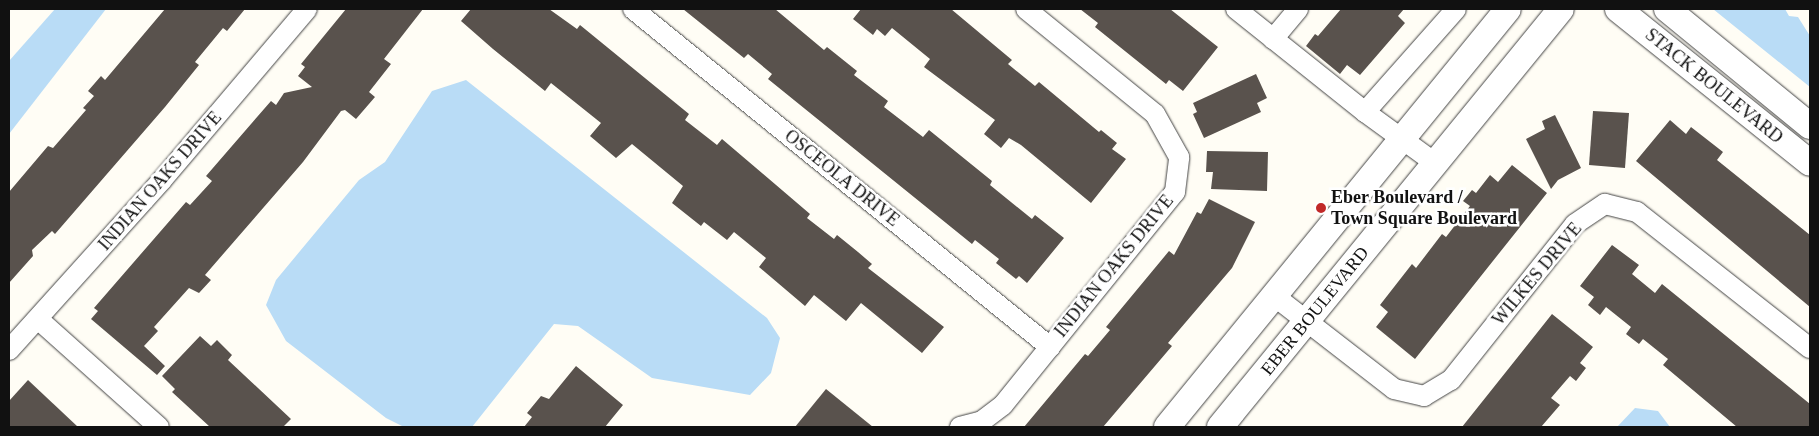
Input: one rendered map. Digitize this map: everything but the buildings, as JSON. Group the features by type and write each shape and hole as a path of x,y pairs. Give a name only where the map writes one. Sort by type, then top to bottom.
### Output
{"street":[{"name":"INDIAN OAKS DRIVE","path":"9,350 162,180 306,9"},
{"name":"OSCEOLA DRIVE","path":"633,9 1050,346"},
{"name":"INDIAN OAKS DRIVE","path":"960,427 982,421 1002,405 1175,192 1179,157 1155,114 1026,9"},
{"path":"1236,9 1365,112 1435,164"},
{"path":"1273,39 1298,9"},
{"path":"1365,112 1456,9"},
{"path":"1167,427 1508,9"},
{"name":"EBER BOULEVARD","path":"1220,427 1561,9"},
{"name":"STACK BOULEVARD","path":"1618,9 1810,163"},
{"name":"STACK BOULEVARD","path":"1667,9 1810,126"},
{"name":"WILKES DRIVE","path":"1273,295 1394,389 1424,396 1451,380 1575,224 1606,204 1637,212 1810,348"},
{"path":"38,319 159,427"}],"water":[{"path":"55,9 106,9 9,134 9,61"},
{"path":"1713,9 1785,9 1789,16 1798,17 1810,36 1810,87"},
{"path":"466,80 767,318 780,338 771,373 750,395 652,378 578,326 554,324 472,427 404,427 386,418 286,341 266,305 276,280 359,180 385,162 432,91"},
{"path":"1635,408 1658,411 1670,427 1617,427"}],"place":[{"name":"Eber Boulevard / Town Square Boulevard","path":"1321,208"}]}
